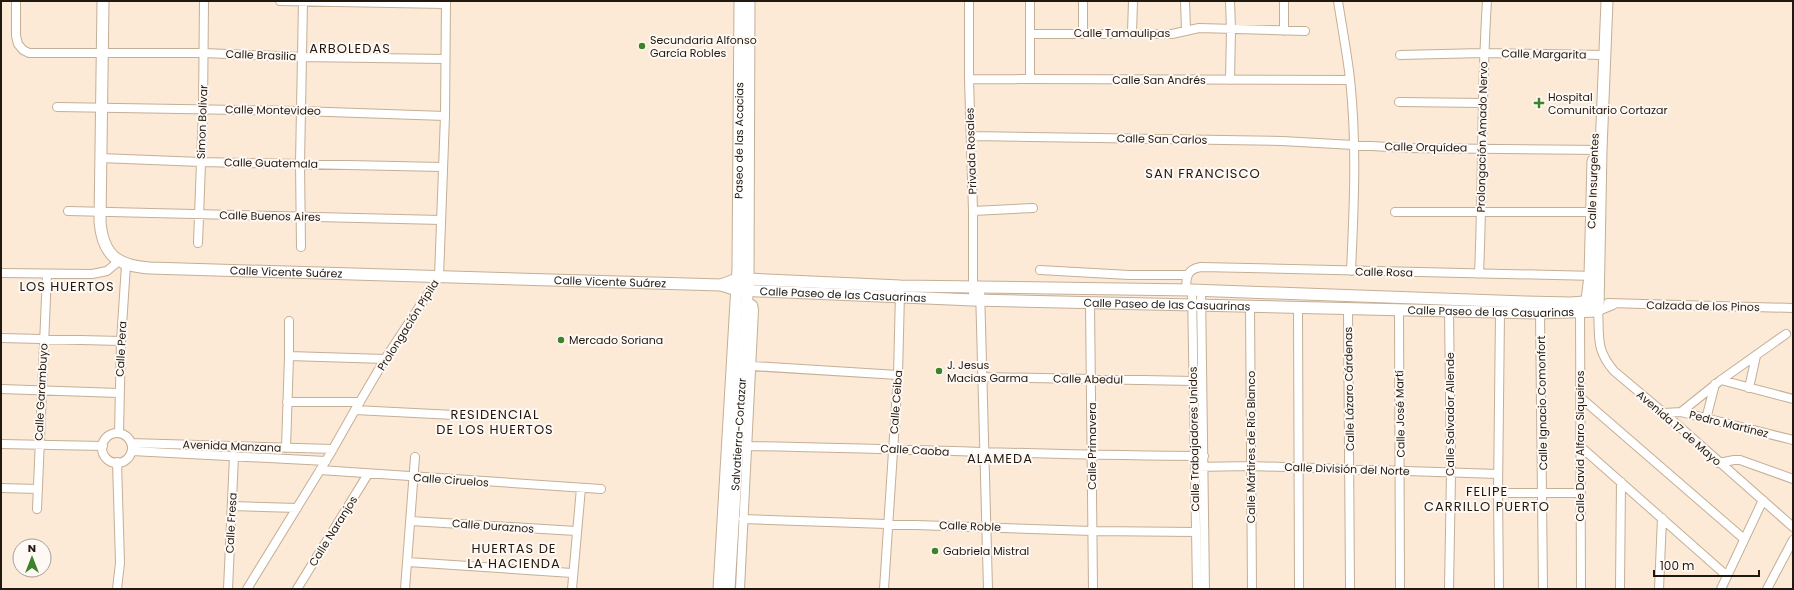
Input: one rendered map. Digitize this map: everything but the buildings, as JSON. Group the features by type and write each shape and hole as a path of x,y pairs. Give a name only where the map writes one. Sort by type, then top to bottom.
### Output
{"main road":[{"path":"103,1 100,158 101,233 104,244 110,254 123,263"},
{"name":"Paseo de las Acacias","path":"740,1 743,288"},
{"name":"Paseo de las Acacias","path":"743,288 749,1"},
{"name":"Calle Insurgentes","path":"1588,307 1594,276 1600,1"},
{"name":"Calle Insurgentes","path":"1600,55 1607,1"},
{"name":"Calle Vicente Suárez","path":"123,263 157,269 721,285 743,288"},
{"name":"Calle Paseo de las Casuarinas","path":"743,288 900,286 976,288 1190,284 1588,307"},
{"name":"Calle Paseo de las Casuarinas","path":"743,288 900,298 1298,308 1540,313 1588,307"},
{"name":"Salvatierra-Cortazar","path":"719,589 743,288"},
{"name":"Salvatierra-Cortazar","path":"729,589 743,288"}],"street":[{"name":"Calle Brasilia","path":"16,1 16,39 23,50 32,53 204,53 301,57 444,59"},
{"name":"Simon Bolivar","path":"198,243 203,109 204,1"},
{"path":"280,1 446,2"},
{"path":"301,247 300,111 303,1"},
{"name":"Privada Rosales","path":"969,1 969,79 973,210 976,288 983,377 988,589"},
{"path":"1030,1 1030,79"},
{"path":"1083,1 1083,33"},
{"path":"1132,33 1133,1"},
{"path":"1185,1 1186,30"},
{"path":"1230,1 1230,80"},
{"path":"1284,1 1284,31"},
{"path":"1338,1 1350,80 1354,145 1355,204 1351,271"},
{"name":"Prolongación Amado Nervo","path":"1479,274 1482,211 1481,149 1487,1"},
{"name":"Prolongación Pípila","path":"247,589 326,461 354,410 385,359 439,277 446,2"},
{"name":"Calle Tamaulipas","path":"1031,34 1172,34 1199,28 1305,31"},
{"name":"Calle Margarita","path":"1400,55 1484,53 1600,55"},
{"name":"Calle San Andrés","path":"969,79 1350,80"},
{"path":"1399,102 1483,103"},
{"name":"Calle Montevideo","path":"57,107 300,111 444,116"},
{"name":"Calle San Carlos","path":"971,136 1282,141 1354,145"},
{"name":"Calle Orquídea","path":"1354,145 1407,148 1597,150"},
{"name":"Calle Guatemala","path":"100,158 201,162 442,167"},
{"path":"973,210 1033,208"},
{"name":"Calle Buenos Aires","path":"68,211 441,220"},
{"path":"1395,212 1596,212"},
{"path":"1,273 92,274 110,270 123,263"},
{"name":"Calle Pera","path":"119,433 123,263"},
{"name":"Calle Rosa","path":"1190,284 1192,269 1201,267 1594,276"},
{"path":"1040,270 1129,275 1190,284"},
{"name":"Calle Garambuyo","path":"37,509 38,445 47,274"},
{"name":"Calle Trabajadores Unidos","path":"1190,284 1196,305 1204,456 1205,589"},
{"name":"Calle Ceiba","path":"884,589 887,524 898,374 900,286"},
{"path":"740,589 754,310 753,305 743,288"},
{"name":"Calle Primavera","path":"1090,302 1093,589"},
{"name":"Calle Trabajadores Unidos","path":"1196,305 1194,381 1197,589"},
{"name":"Calzada de los Pinos","path":"1588,307 1613,305 1793,308"},
{"name":"Calle Mártires de Río Blanco","path":"1250,306 1252,589"},
{"name":"Calle David Alfaro Siqueiros","path":"1581,589 1580,492 1582,447 1580,397 1588,307"},
{"name":"Avenida 17 de Mayo","path":"1588,307 1604,358 1614,371 1793,527"},
{"path":"1298,308 1300,468 1299,589"},
{"name":"Calle Lázaro Cárdenas","path":"1348,309 1350,589"},
{"name":"Calle José Martí","path":"1399,310 1400,589"},
{"name":"Calle Salvador Allende","path":"1449,311 1451,473 1449,589"},
{"path":"1499,589 1498,474 1500,312"},
{"name":"Calle Ignacio Comonfort","path":"1540,313 1543,589"},
{"path":"286,448 289,321"},
{"path":"1681,412 1718,382 1786,334"},
{"path":"1,338 121,342"},
{"path":"289,356 385,359"},
{"path":"1749,388 1756,356"},
{"path":"752,366 898,374"},
{"name":"Calle Abedul","path":"983,377 1194,381"},
{"path":"1718,382 1793,399"},
{"path":"1706,419 1718,382"},
{"path":"1,389 119,393"},
{"path":"1580,397 1744,539"},
{"path":"288,402 360,402"},
{"path":"354,410 454,415"},
{"name":"Pedro Martínez","path":"1664,413 1681,412 1793,440"},
{"path":"119,433 126,436 132,447 126,460 116,462 112,461 105,455 103,446 108,436 119,433"},
{"path":"1,444 103,446"},
{"name":"Calle Caoba","path":"747,446 892,448 984,453 1204,456"},
{"name":"Avenida Manzana","path":"132,447 333,449"},
{"name":"Avenida Manzana","path":"132,447 234,456 326,461"},
{"path":"1582,447 1727,576"},
{"name":"Calle Fresa","path":"228,589 234,456"},
{"path":"405,589 415,457"},
{"path":"1719,464 1740,460 1791,480"},
{"path":"116,462 120,563 118,589"},
{"name":"Calle División del Norte","path":"1195,467 1251,466 1498,474"},
{"name":"Calle Ciruelos","path":"320,470 601,489"},
{"name":"Calle Naranjos","path":"297,589 368,474"},
{"path":"1620,589 1621,482"},
{"path":"1,488 38,489"},
{"path":"572,589 572,574 581,488"},
{"path":"1498,493 1580,492"},
{"path":"1722,589 1763,500"},
{"path":"232,506 297,508"},
{"path":"1659,589 1662,518"},
{"name":"Calle Roble","path":"744,519 1092,531 1196,532"},
{"name":"Calle Duraznos","path":"411,521 576,531"},
{"path":"1767,589 1793,540"},
{"path":"408,562 572,574"}],"place":[{"name":"Secundaria Alfonso García Robles","path":"642,46"},
{"name":"Hospital Comunitario Cortazar","path":"1539,103"},
{"name":"Mercado Soriana","path":"561,340"},
{"name":"J. Jesus Macias Garma","path":"939,371"},
{"name":"Gabriela Mistral","path":"935,551"}],"district":[{"name":"ARBOLEDAS","path":"350,48"},
{"name":"SAN FRANCISCO","path":"1203,173"},
{"name":"LOS HUERTOS","path":"67,286"},
{"name":"RESIDENCIAL DE LOS HUERTOS","path":"495,422"},
{"name":"ALAMEDA","path":"1000,458"},
{"name":"FELIPE CARRILLO PUERTO","path":"1487,498"},
{"name":"HUERTAS DE LA HACIENDA","path":"514,556"}]}
